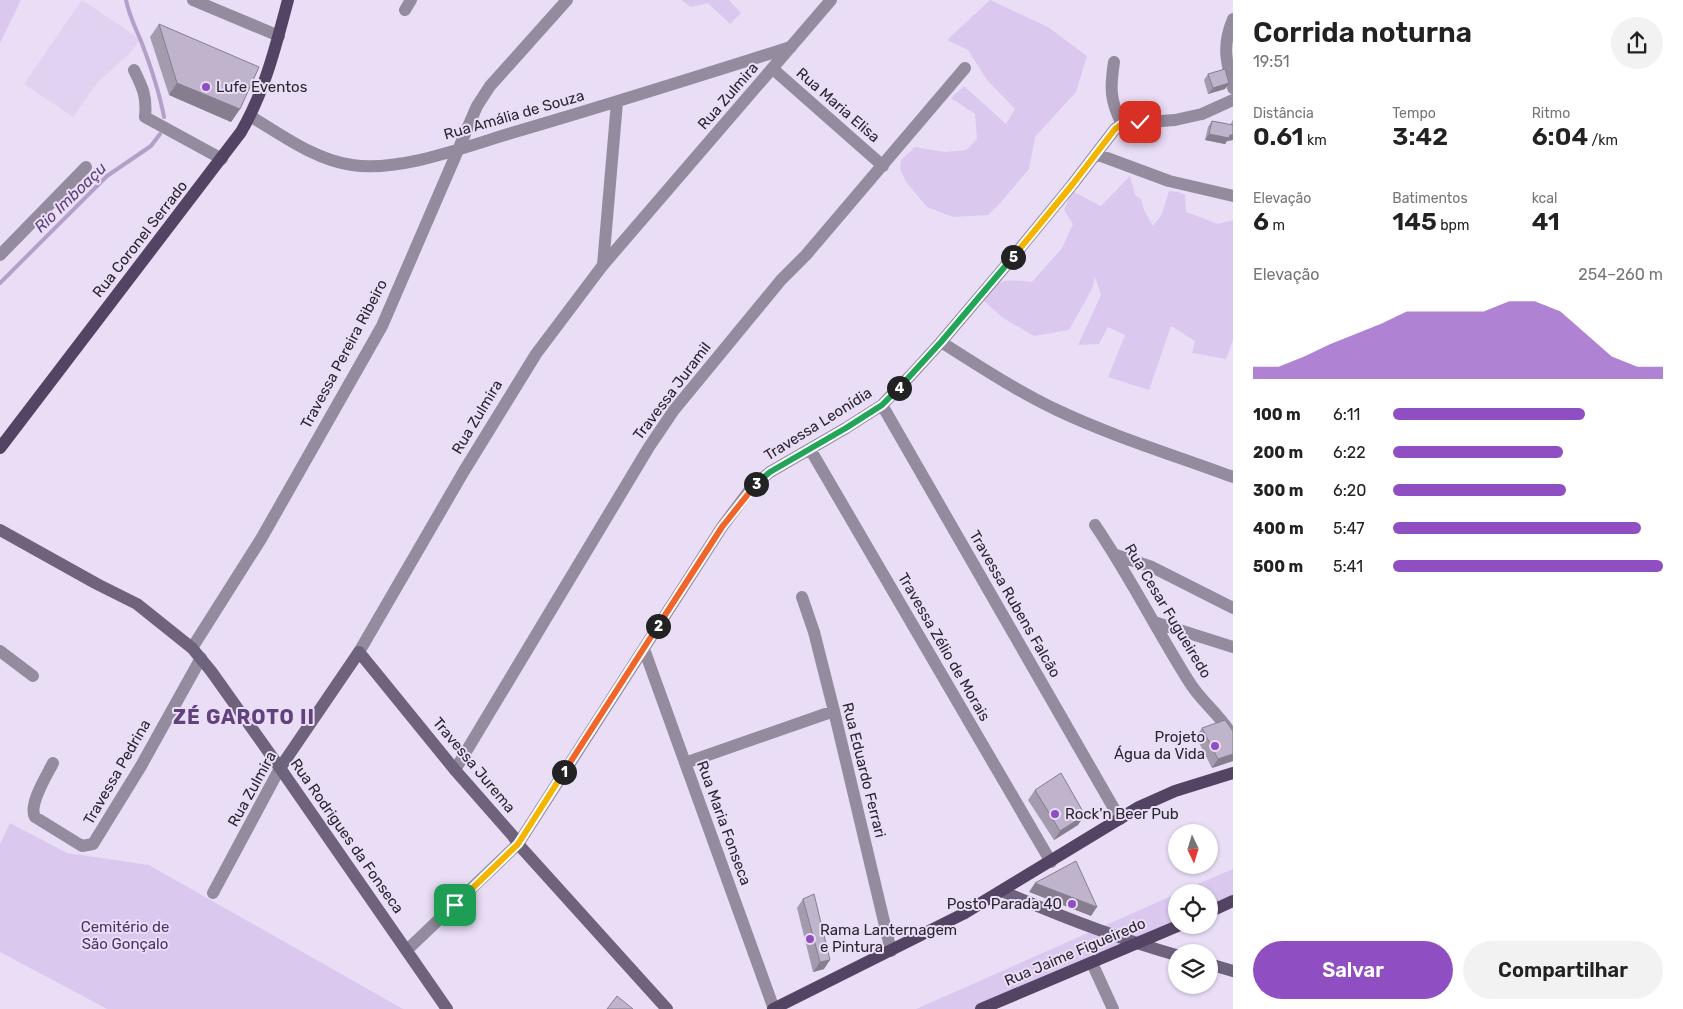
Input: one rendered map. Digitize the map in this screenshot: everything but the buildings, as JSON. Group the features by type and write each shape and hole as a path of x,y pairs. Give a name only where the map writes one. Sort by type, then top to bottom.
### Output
{"main road":[{"name":"Rua Coronel Serrado","path":"0,448 222,159 250,116 279,36 288,0"},
{"name":"Rua Rodrigues da Fonseca","path":"0,530 137,604 192,648 280,768 447,1009"},
{"name":"Travessa Jurema","path":"359,652 518,844 667,1009"},
{"name":"Rua Zulmira","path":"280,768 359,652"},
{"path":"773,1009 963,914 1139,807 1175,791 1233,773"},
{"path":"1002,891 1055,914 1138,944 1168,953"},
{"path":"1218,908 1233,901"},
{"name":"Rua Jaime Figueiredo","path":"981,1009 1168,930"},
{"path":"1218,967 1233,971"}],"street":[{"path":"193,0 279,36"},
{"name":"Travessa Pereira Ribeiro","path":"192,648 261,539 382,326 477,106 490,86 567,0"},
{"name":"Rua Zulmira","path":"359,652 514,387 536,354 603,265 831,0"},
{"path":"1233,19 1225,48 1226,61 1233,88"},
{"name":"Rua Amália de Souza","path":"250,116 322,157 352,166 377,167 408,162 459,148 617,102 791,47"},
{"path":"1114,62 1111,96 1122,124 1175,120 1202,114 1233,100"},
{"name":"Travessa Juramil","path":"455,770 624,487 674,410 781,280 806,255 965,68"},
{"name":"Rua Maria Elisa","path":"773,69 882,166"},
{"path":"134,70 143,88 146,101 145,117 222,159"},
{"path":"603,265 617,102"},
{"name":"Travessa Leonídia","path":"407,950 518,844 722,527 752,487 770,472 882,405 941,342 1115,129 1122,124"},
{"path":"1096,154 1169,181 1233,196"},
{"path":"0,255 86,167"},
{"path":"941,342 1015,388 1057,410 1088,424 1233,477"},
{"name":"Travessa Rubens Falcão","path":"882,405 1120,819"},
{"name":"Travessa Zélio de Morais","path":"810,449 1051,862"},
{"name":"Rua Cesar Fugueiredo","path":"1095,525 1116,555 1189,682 1217,713 1233,737"},
{"path":"1116,555 1152,566 1233,608"},
{"name":"Rua Eduardo Ferrari","path":"802,597 814,632 834,711 891,951"},
{"path":"1154,622 1233,648"},
{"name":"Rua Maria Fonseca","path":"644,649 773,1009"},
{"path":"0,651 33,676"},
{"name":"Travessa Pedrina","path":"53,762 33,804 32,812 35,817 82,846 93,844 141,766 201,658"},
{"path":"685,763 834,711"},
{"name":"Rua Zulmira","path":"213,893 280,768"},
{"path":"1092,963 1113,1009"}],"shaded area":[{"path":"82,0 140,39 130,53 97,83 73,117 24,84"}],"green space":[{"path":"0,0 21,0 0,43"},
{"path":"681,0 729,0 741,13 730,24 708,3 691,7"},
{"path":"990,0 1048,27 1087,56 1076,92 1035,137 1029,169 988,215 953,217 927,207 906,182 900,169 901,160 915,147 945,152 966,150 977,139 975,114 951,98 964,86 1006,124 1015,109 987,80 968,50 947,40"},
{"path":"1130,176 1135,195 1141,199 1144,210 1153,226 1162,214 1169,191 1185,195 1186,212 1218,224 1233,220 1233,340 1226,359 1192,353 1195,341 1171,326 1149,390 1108,377 1125,335 1108,327 1099,344 1078,345 1101,295 1095,277 1092,289 1069,330 1034,336 1003,318 983,300 993,287 1004,281 1032,282 1062,248 1073,224 1064,210 1072,191 1101,206"},
{"name":"Cemitério de São Gonçalo","path":"10,823 67,853 149,865 403,1009 107,1009 0,952 0,844"},
{"path":"1233,869 1233,898 1218,905 1218,884 1198,884"},
{"path":"1168,898 1168,928 985,1009 916,1009"}],"waterway":[{"path":"126,0 130,16 141,41 160,97 164,117"},
{"name":"Rio Imboaçu","path":"0,283 107,176 151,146 160,134"}],"place":[{"name":"Lufe Eventos","path":"206,87"},
{"name":"Projeto Água da Vida","path":"1215,746"},
{"name":"Rock'n Beer Pub","path":"1055,814"},
{"name":"Posto Parada 40","path":"1072,904"},
{"name":"Rama Lanternagem e Pintura","path":"810,939"}],"district":[{"name":"ZÉ GAROTO II","path":"244,717"}],"route":[{"path":"455,905 518,844 722,527 752,487 770,472 882,405 941,342 1003,269 1115,129 1122,124 1140,122"}]}
